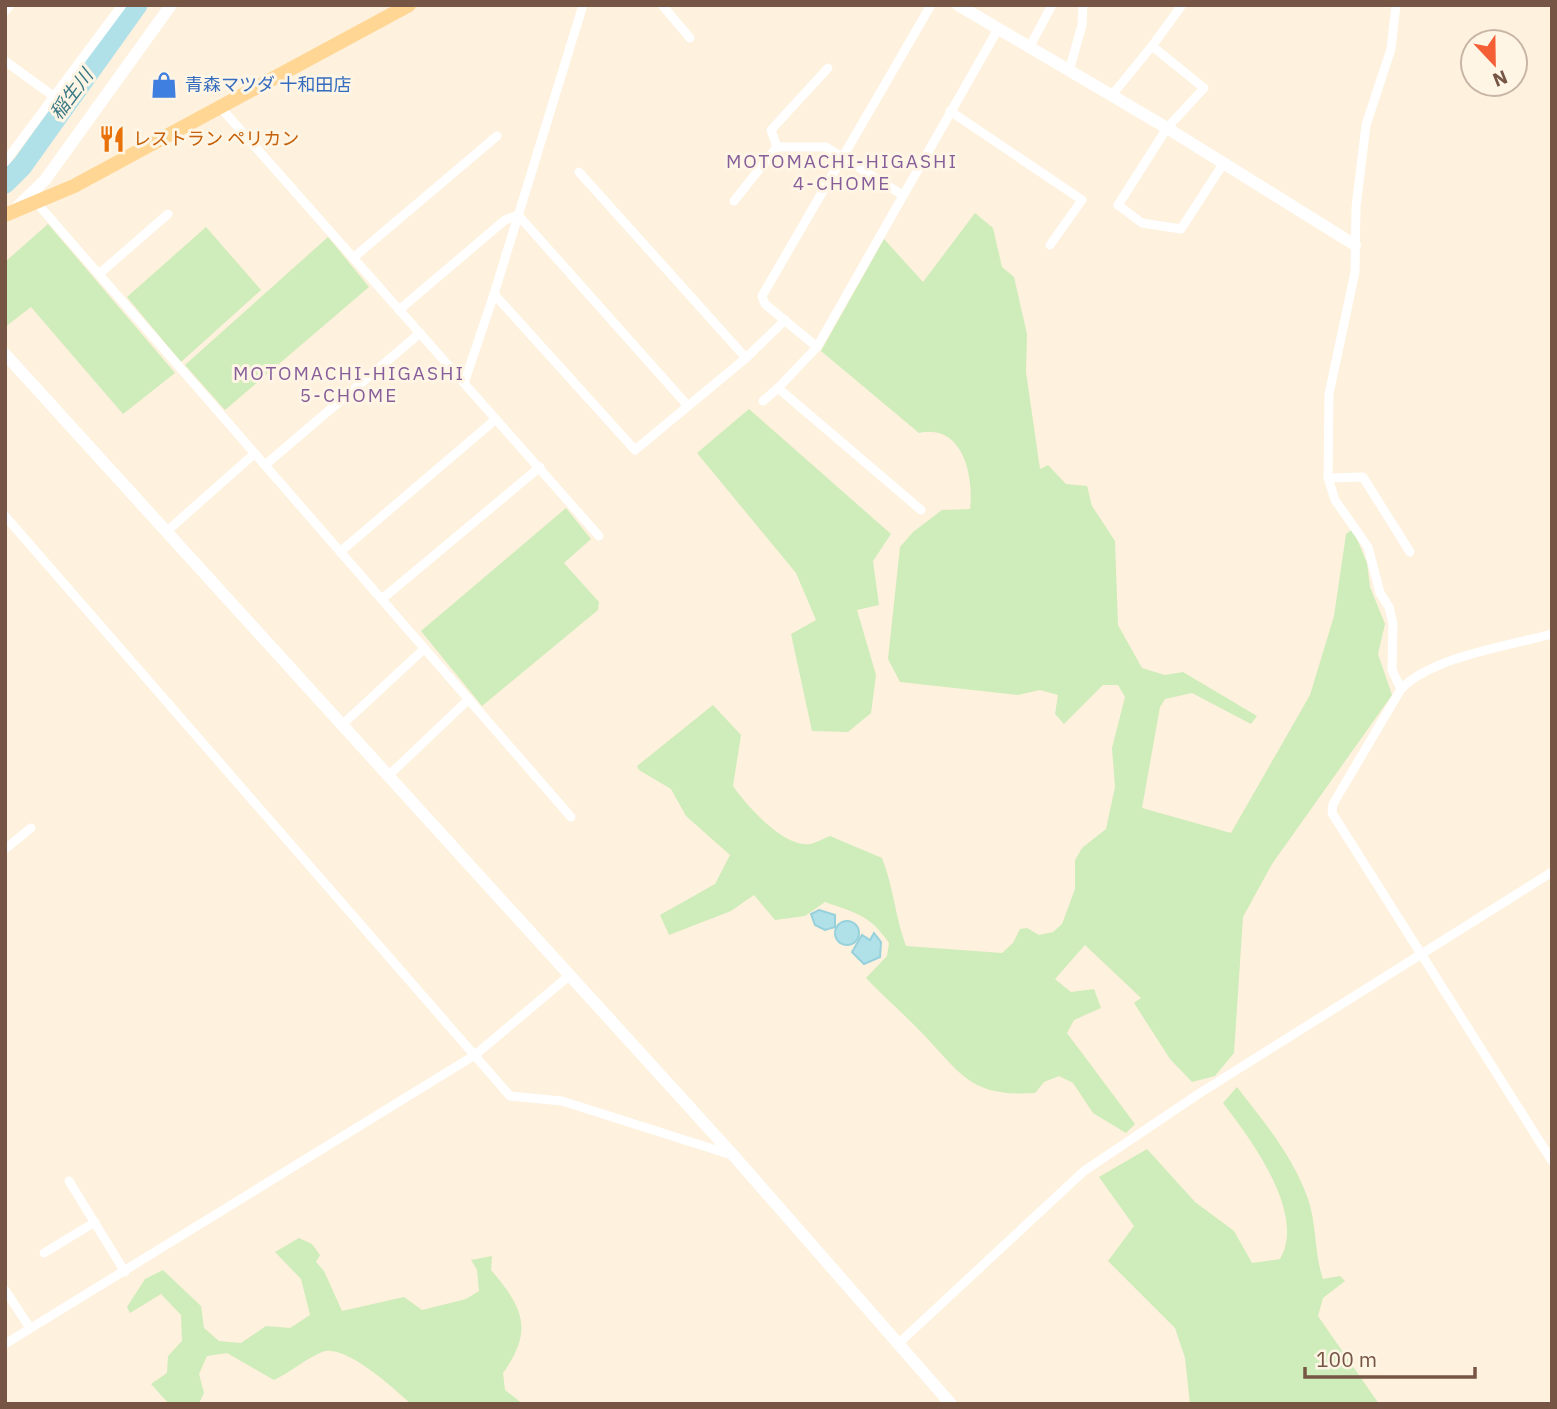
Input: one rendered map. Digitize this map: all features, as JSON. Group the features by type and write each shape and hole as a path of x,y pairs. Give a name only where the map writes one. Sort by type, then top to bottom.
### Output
{"main road":[{"path":"10,212 74,186 410,5"}],"street":[{"path":"5,11 10,5"},
{"path":"5,162 56,98 122,5"},
{"path":"10,212 45,180 171,5"},
{"path":"464,383 583,5"},
{"path":"662,5 690,38"},
{"path":"817,347 765,304 762,296 931,5"},
{"path":"958,5 1167,128 1355,245"},
{"path":"1029,48 1052,5"},
{"path":"1069,71 1082,25 1083,5"},
{"path":"1112,95 1182,5"},
{"path":"1396,5 1391,49 1366,125 1355,272 1329,394 1328,478 1335,500 1368,547 1380,593 1391,615 1392,670 1401,689"},
{"path":"763,401 817,347 901,194 998,29"},
{"path":"1152,46 1204,88 1167,128 1118,205 1142,223 1181,229 1223,164"},
{"path":"5,61 56,98"},
{"path":"777,147 771,130 828,68"},
{"path":"221,108 599,536"},
{"path":"950,111 1082,200 1050,245"},
{"path":"353,258 497,136"},
{"path":"777,147 826,148 901,194"},
{"path":"734,201 777,147"},
{"path":"579,172 746,358"},
{"path":"36,202 571,817"},
{"path":"99,274 168,214"},
{"path":"399,310 505,220 518,215"},
{"path":"518,215 688,406"},
{"path":"494,294 635,450 746,358 785,320"},
{"path":"265,465 420,333"},
{"path":"5,354 734,1156 951,1404"},
{"path":"778,388 921,510"},
{"path":"340,552 496,419"},
{"path":"166,532 254,454"},
{"path":"382,599 540,467"},
{"path":"1328,478 1363,477 1410,552"},
{"path":"5,516 510,1096 562,1101 734,1156"},
{"path":"1552,634 1443,665 1413,677 1401,689 1334,804 1332,813 1552,1161"},
{"path":"342,724 424,649"},
{"path":"388,776 469,699"},
{"path":"5,849 31,828"},
{"path":"898,1343 1084,1171 1200,1093 1552,872"},
{"path":"5,1345 475,1055 570,975"},
{"path":"69,1181 125,1272"},
{"path":"44,1253 95,1222"},
{"path":"5,1290 30,1328"}],"green space":[{"path":"975,213 993,228 1002,267 1014,277 1027,334 1026,372 1040,469 1048,465 1066,484 1087,486 1092,506 1115,541 1118,625 1142,668 1165,675 1183,672 1257,716 1251,724 1192,693 1165,699 1160,707 1142,808 1231,833 1310,695 1334,616 1346,534 1353,529 1367,563 1370,587 1385,624 1378,654 1392,695 1272,864 1243,917 1234,1053 1215,1076 1192,1082 1170,1059 1134,1003 1141,998 1085,945 1055,979 1071,992 1094,989 1101,1008 1074,1020 1067,1033 1135,1124 1126,1133 1093,1113 1073,1083 1059,1076 1044,1082 1035,1093 1014,1093 983,1088 960,1073 866,978 887,956 889,943 875,926 854,912 825,902 805,916 775,920 754,895 731,911 669,935 660,915 715,884 730,855 686,816 671,789 639,770 637,766 713,705 741,735 733,786 767,824 778,833 800,843 810,844 830,836 882,858 906,946 1002,953 1013,943 1020,929 1027,928 1039,935 1053,932 1062,924 1075,889 1075,860 1082,848 1106,829 1115,787 1112,748 1125,697 1118,685 1103,685 1064,724 1055,714 1058,695 1040,690 1018,695 900,682 888,659 900,547 913,532 942,510 970,509 967,468 956,444 946,436 934,432 919,433 821,351 884,239 923,282"},
{"path":"48,224 175,373 123,414 31,307 5,327 5,262"},
{"path":"206,227 261,290 181,362 127,297"},
{"path":"328,237 369,287 225,410 185,365"},
{"path":"749,409 891,534 873,561 879,605 857,610 876,675 871,713 848,732 812,731 791,634 816,620 796,573 697,453"},
{"path":"566,508 591,539 564,563 599,602 598,610 482,706 421,631"},
{"path":"1237,1087 1277,1140 1302,1183 1311,1209 1323,1279 1340,1276 1345,1281 1323,1298 1318,1316 1379,1404 1190,1404 1185,1358 1175,1328 1108,1261 1134,1226 1099,1177 1147,1149 1195,1202 1234,1231 1252,1263 1280,1259 1286,1241 1286,1221 1281,1199 1260,1156 1223,1103"},
{"path":"299,1238 312,1244 320,1255 316,1262 324,1271 342,1311 404,1297 422,1310 466,1299 479,1291 477,1270 471,1260 492,1256 491,1270 511,1296 521,1319 519,1344 503,1373 505,1390 523,1404 411,1404 369,1369 343,1354 332,1351 316,1355 274,1380 227,1353 207,1356 199,1374 204,1393 199,1403 169,1404 151,1384 167,1373 168,1356 182,1341 181,1315 161,1294 130,1313 127,1307 145,1279 163,1270 201,1306 204,1328 219,1341 241,1343 266,1326 290,1328 310,1315 301,1279 275,1252"}],"water":[{"path":"819,910 835,915 835,927 825,930 815,925 811,914"},
{"path":"847,921 855,925 859,933 855,941 847,945 839,941 835,933 839,925"},
{"path":"874,933 881,942 880,957 864,964 852,952 862,935 870,940"}],"waterway":[{"name":"稲生川","path":"5,183 22,166 137,5"}],"place":[{"name":"青森マツダ 十和田店","path":"164,85"},
{"name":"レストラン ペリカン","path":"112,139"}],"district":[{"name":"MOTOMACHI-HIGASHI 4-CHOME","path":"842,172"},
{"name":"MOTOMACHI-HIGASHI 5-CHOME","path":"349,384"}]}
